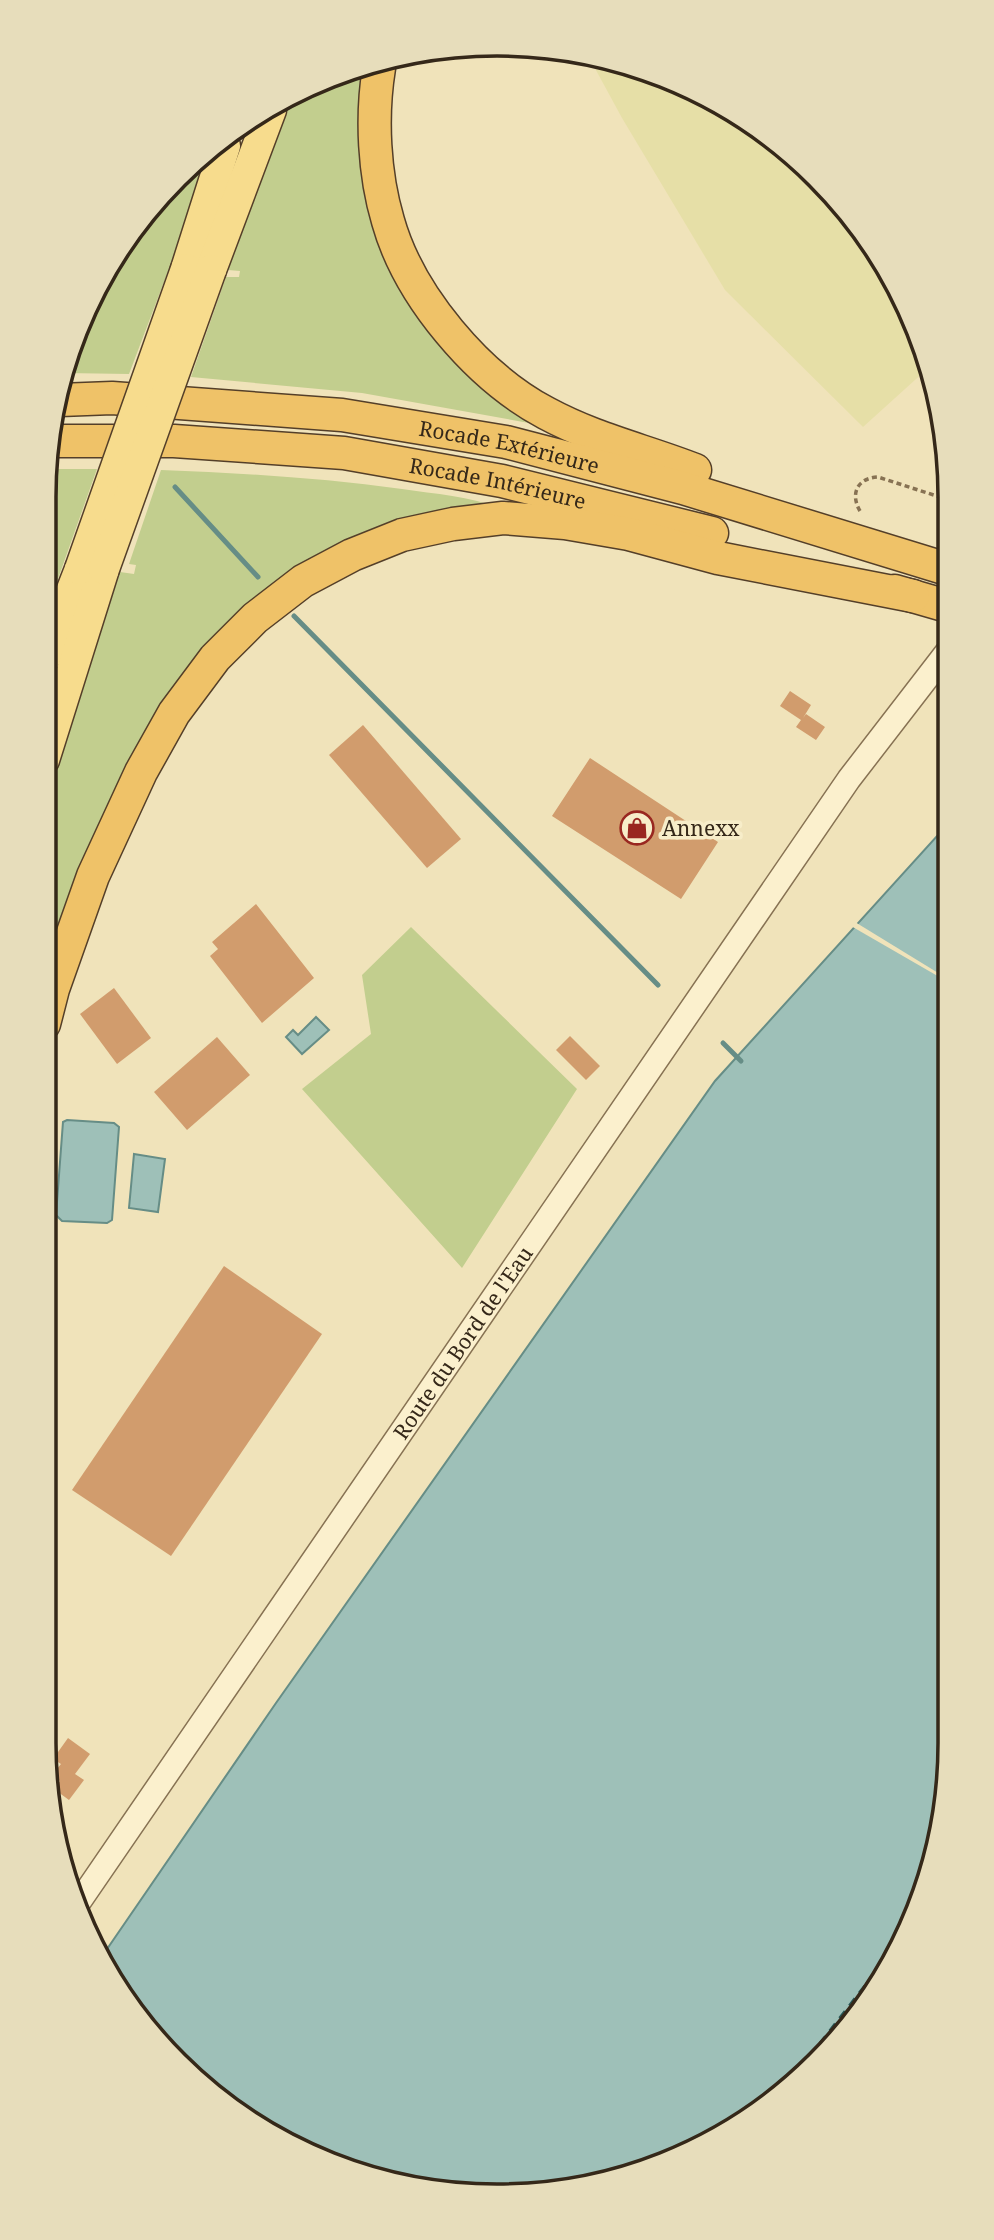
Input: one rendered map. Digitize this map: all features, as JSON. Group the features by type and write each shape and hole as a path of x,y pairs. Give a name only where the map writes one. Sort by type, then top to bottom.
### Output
{"highway":[{"path":"379,72 375,128 380,181 388,222 403,260 429,303 455,340 485,371 520,398 588,433 687,467 938,566"},
{"path":"69,393 112,398"},
{"name":"Rocade Extérieure","path":"67,400 112,398 342,415 506,442 671,484 938,566"},
{"name":"Rocade Intérieure","path":"60,442 174,441 344,453 502,481 724,537 930,601"},
{"path":"56,981 93,876 141,772 174,713 215,658 256,618 303,581 352,555 402,535 453,524 503,518 565,523 629,534 718,558 930,601"}],"main road":[{"path":"56,712 92,569 198,270 266,122"},
{"path":"198,270 224,151"},
{"path":"56,638 92,569"}],"street":[{"name":"Route du Bord de l'Eau","path":"83,1896 849,779 938,664"}],"path":[{"path":"860,511 854,495 857,486 869,477 878,477 938,496"}],"shaded area":[{"path":"594,67 639,79 692,101 742,130 788,165 829,206 864,252 893,302 921,375 863,427 725,290"}],"green space":[{"path":"366,76 375,217 540,425 362,393 191,377 226,277 239,277 240,271 228,270 286,110"},
{"path":"202,169 175,253 129,374 74,373 101,302 130,252 165,206"},
{"path":"57,469 97,469 56,584"},
{"path":"161,470 372,485 465,498 501,509 458,513 231,628 56,966 56,764 77,694 120,572 134,574 136,565 129,564"},
{"path":"411,927 577,1089 462,1268 302,1089 371,1034 362,975"}],"water":[{"path":"938,835 938,1743 930,1829 915,1885 879,1964 829,2034 788,2075 765,2093 742,2110 692,2139 639,2161 611,2169 583,2176 526,2183 439,2180 411,2176 355,2161 276,2125 206,2075 165,2034 130,1988 107,1949 276,1703 715,1081"},
{"path":"316,1017 329,1030 302,1054 286,1037 293,1030 298,1035"},
{"path":"63,1122 114,1123 119,1127 112,1220 107,1223 62,1221 56,1215"},
{"path":"134,1154 165,1159 158,1212 129,1208"}],"pier":[{"path":"855,922 938,973 938,976 851,926"}],"building":[{"path":"790,691 811,705 803,718 806,714 825,727 816,740 796,727 801,720 780,706"},
{"path":"363,725 461,839 427,868 329,755"},
{"name":"Annexx","path":"590,758 689,823 701,821 703,832 718,842 681,899 552,816"},
{"path":"256,904 314,978 262,1023 210,956 218,949 212,942"},
{"path":"114,988 151,1038 117,1064 80,1014"},
{"path":"570,1036 600,1066 586,1080 556,1050"},
{"path":"217,1037 250,1075 187,1130 154,1092"},
{"path":"224,1266 322,1334 171,1556 72,1490"},
{"path":"68,1738 90,1754 75,1774 84,1780 69,1800 59,1793 57,1769 61,1764 57,1761 56,1754"}],"waterway":[{"path":"175,487 258,577"},
{"path":"294,616 658,985"},
{"path":"723,1043 741,1061"}],"ferry route":[{"path":"816,2048 870,1978"}],"place":[{"name":"Annexx","path":"637,828"}]}
